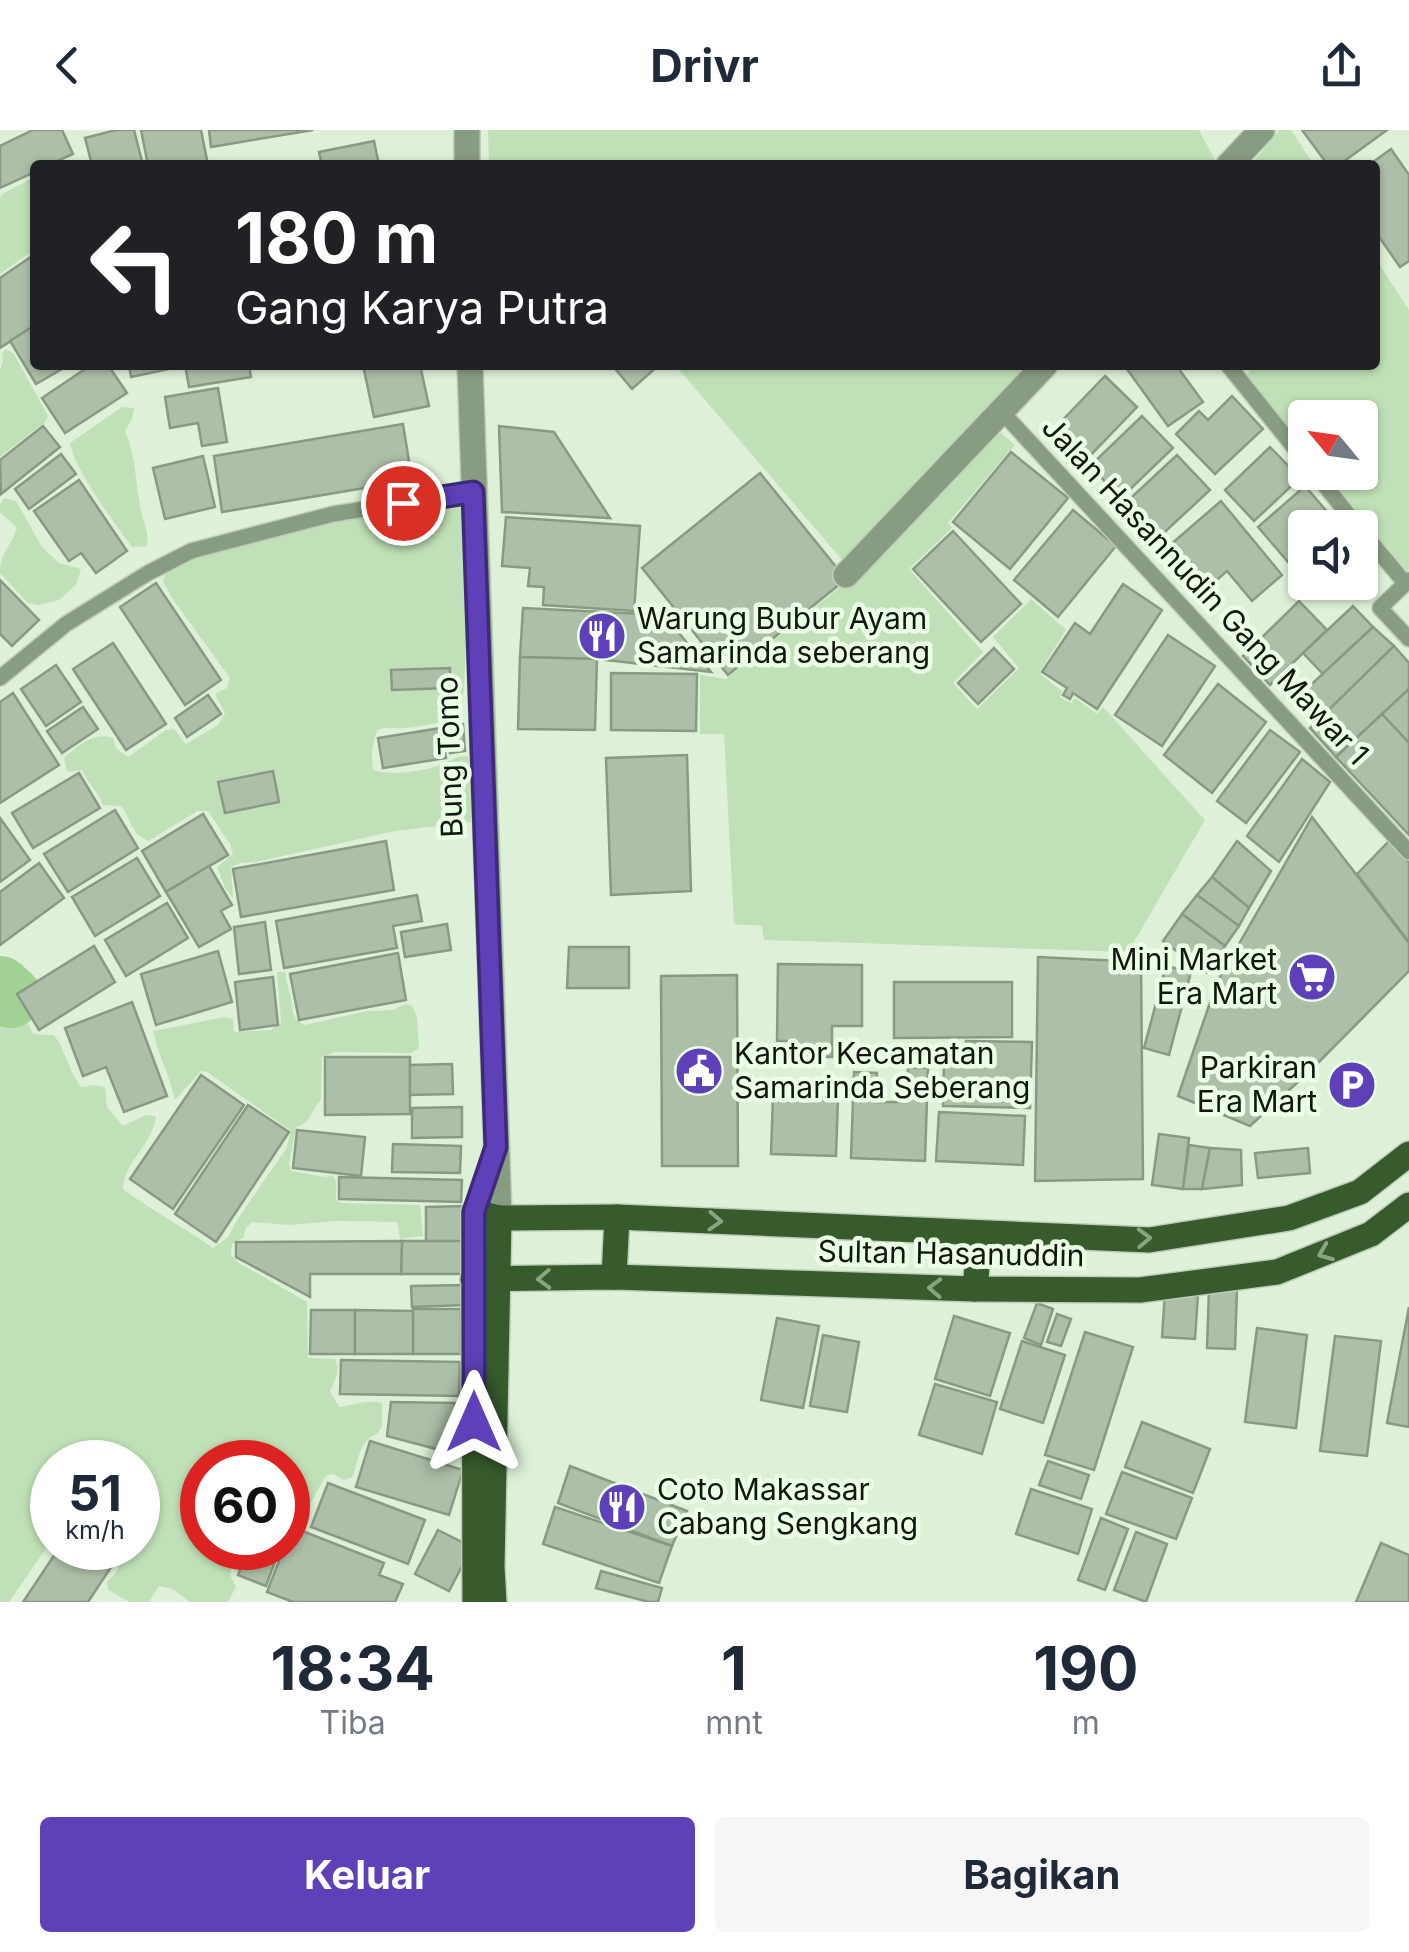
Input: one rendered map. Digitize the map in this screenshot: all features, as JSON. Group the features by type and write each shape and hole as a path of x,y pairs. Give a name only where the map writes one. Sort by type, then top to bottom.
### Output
{"main road":[{"name":"Sultan Hasanuddin","path":"487,1215 1149,1240 1289,1218 1360,1192 1409,1154"},
{"name":"Sultan Hasanuddin","path":"486,1279 614,1277 975,1289 1140,1290 1277,1272 1371,1234 1409,1205"},
{"name":"Bung Tomo","path":"475,1602 487,1215"},
{"path":"614,1277 617,1217"},
{"path":"975,1289 980,1234"},
{"name":"Bung Tomo","path":"486,1279 494,1602"}],"street":[{"path":"467,130 467,160"},
{"path":"1233,160 1262,130"},
{"name":"Bung Tomo","path":"470,370 496,1147 487,1215"},
{"path":"846,575 1040,370"}],"lane":[{"path":"1232,370 1288,441"},
{"name":"Jalan Hasannudin Gang Mawar 1","path":"1002,412 1409,852"},
{"path":"1329,490 1345,510"},
{"path":"0,678 66,624 191,550 333,514 473,492"},
{"path":"1378,549 1407,582 1380,608 1409,639"}],"green space":[{"path":"488,130 1199,130 1215,160 489,160"},
{"path":"1279,130 1291,130 1311,160 1255,160"},
{"path":"30,180 30,253 0,274 0,198"},
{"path":"1380,266 1409,310 1407,571 1378,536 1378,510 1356,510 1339,490 1378,490 1378,400 1288,400 1288,429 1245,378 1251,370 1380,370"},
{"path":"6,349 14,354 48,416 0,457 0,369"},
{"path":"679,370 1028,370 849,568"},
{"path":"122,407 134,408 125,431 147,546 132,547 87,481 70,443"},
{"path":"995,428 1015,445 948,523 952,528 909,569 983,652 953,683 977,709 1019,668 993,637 1031,599 1066,630 1039,673 1062,691 1060,697 1071,703 1075,698 1097,714 1103,707 1205,820 1128,952 764,940 762,926 734,924 724,734 700,734 700,675 726,679 851,578"},
{"path":"4,498 16,501 42,547 59,563 81,569 76,585 59,600 28,603 0,573 17,528 0,512"},
{"path":"460,502 465,509 467,610 462,711 427,725 378,730 372,764 373,769 387,773 405,772 468,756 471,822 395,831 240,863 231,867 233,898 217,867 233,854 208,811 198,811 148,841 134,830 121,806 103,805 82,770 67,772 64,758 93,738 113,738 116,748 128,757 166,730 174,729 186,744 218,725 225,713 215,694 227,688 230,678 172,598 163,581 167,567 195,555 331,519"},
{"path":"277,972 286,972 294,1014 305,1025 367,1011 393,1010 405,1004 412,1005 417,1018 419,1048 411,1053 335,1052 322,1057 321,1100 307,1120 296,1127 289,1164 291,1171 333,1176 336,1200 341,1203 420,1205 423,1236 400,1239 397,1222 252,1222 244,1237 232,1244 231,1255 307,1302 308,1358 335,1359 337,1371 330,1391 339,1407 382,1403 382,1427 363,1445 353,1477 344,1480 333,1474 326,1476 310,1502 310,1440 180,1440 180,1570 231,1570 236,1587 228,1602 190,1602 173,1589 159,1586 149,1602 130,1602 108,1590 107,1582 117,1570 160,1570 160,1440 30,1440 31,1570 9,1602 0,1602 0,998 29,1025 33,1034 54,1035 81,1087 105,1087 107,1107 123,1126 146,1115 156,1116 150,1136 128,1170 123,1189 213,1248 228,1237 286,1149 291,1131 207,1072 201,1071 175,1100 153,1031 225,1017 233,1019 234,1032 271,1030 281,1022"}],"building":[{"path":"33,130 62,130 73,154 60,160 30,160 30,174 0,188 0,146"},
{"path":"134,130 142,160 91,160 85,138"},
{"path":"141,130 201,130 207,160 147,160"},
{"path":"209,130 313,130 211,147"},
{"path":"1302,130 1387,130 1346,160 1324,160"},
{"path":"374,141 378,160 321,160 319,152"},
{"path":"1391,149 1409,175 1409,261 1400,267 1380,238 1380,160 1376,160"},
{"path":"30,257 30,328 0,348 0,278"},
{"path":"30,328 30,370 60,370 36,384 10,341"},
{"path":"84,370 111,370 127,393 65,433 42,398"},
{"path":"130,370 164,370 131,377"},
{"path":"186,370 250,370 251,377 189,387"},
{"path":"364,370 421,370 429,406 374,417"},
{"path":"616,370 653,370 632,389"},
{"path":"1128,370 1180,370 1203,402 1168,426"},
{"path":"1105,376 1137,407 1086,460 1054,429"},
{"path":"218,388 227,442 202,446 198,423 170,428 165,397"},
{"path":"1232,396 1263,429 1215,474 1176,434 1199,411 1208,420"},
{"path":"1142,416 1173,448 1121,498 1090,466"},
{"path":"403,424 412,480 222,512 214,456"},
{"path":"43,426 60,447 1,494 0,460"},
{"path":"499,426 554,432 610,518 502,512"},
{"path":"1270,447 1288,466 1288,489 1254,521 1225,490"},
{"path":"1011,452 1068,498 1010,569 953,522"},
{"path":"61,454 76,474 29,509 15,489"},
{"path":"1177,455 1210,490 1154,542 1121,507"},
{"path":"203,456 215,507 165,519 153,468"},
{"path":"760,473 846,579 728,675 642,568"},
{"path":"79,480 127,551 96,573 81,553 69,561 34,511"},
{"path":"1300,490 1308,490 1326,510 1288,510 1288,562 1258,527"},
{"path":"1221,501 1282,575 1252,601 1227,571 1210,586 1190,562 1178,571 1162,552"},
{"path":"1073,510 1116,546 1058,617 1014,580"},
{"path":"506,517 640,526 634,611 543,605 544,587 528,586 530,568 502,566"},
{"path":"953,531 1021,604 981,642 913,569"},
{"path":"0,580 39,620 12,646 0,634"},
{"path":"156,583 221,680 185,705 120,607"},
{"path":"1123,584 1162,610 1097,709 1073,693 1070,699 1063,695 1067,688 1042,672 1075,623 1090,634"},
{"path":"1299,601 1327,630 1270,685 1243,656"},
{"path":"1353,606 1373,627 1323,674 1303,653"},
{"name":"Warung Bubur Ayam Samarinda seberang","path":"523,608 664,615 711,672 597,659 520,657"},
{"path":"1373,627 1394,646 1322,717 1301,694"},
{"path":"1168,635 1215,666 1162,746 1115,715"},
{"path":"113,643 166,724 126,750 73,669"},
{"path":"1394,646 1409,663 1409,689 1336,757 1310,728"},
{"path":"994,648 1014,669 978,704 958,683"},
{"path":"520,657 597,659 595,730 518,729"},
{"path":"56,665 81,702 46,726 21,689"},
{"path":"450,668 450,688 392,690 391,670"},
{"path":"611,673 697,674 696,731 611,730"},
{"path":"1218,684 1266,722 1212,793 1164,755"},
{"path":"1409,689 1409,743 1382,714"},
{"path":"13,693 59,765 0,803 0,702"},
{"path":"208,695 221,714 187,737 175,718"},
{"path":"83,707 98,729 62,753 47,731"},
{"path":"1382,714 1409,743 1409,835 1336,757"},
{"path":"463,724 465,751 450,753 448,725"},
{"path":"441,728 446,758 383,768 378,738"},
{"path":"1270,730 1300,752 1246,823 1217,801"},
{"path":"687,755 691,891 611,895 606,758"},
{"path":"1302,759 1330,782 1279,862 1247,836"},
{"path":"273,771 279,802 225,813 218,782"},
{"path":"79,773 100,808 33,848 12,813"},
{"path":"115,810 138,848 68,892 44,854"},
{"path":"203,814 228,855 166,892 142,851"},
{"name":"Mini Market Era Mart","path":"1312,817 1409,943 1409,971 1250,1126 1178,1096 1217,982"},
{"path":"0,818 30,860 0,882"},
{"path":"386,841 394,890 241,917 233,869"},
{"path":"1237,841 1271,871 1249,908 1212,877"},
{"path":"1389,841 1409,862 1409,942 1357,874"},
{"path":"137,858 160,896 95,936 72,897"},
{"path":"39,863 64,898 0,945 0,892"},
{"path":"209,866 232,905 221,911 231,929 199,947 166,892"},
{"path":"1212,877 1249,908 1239,926 1197,895"},
{"path":"417,895 422,921 393,926 397,948 284,968 276,921"},
{"path":"1197,895 1239,926 1225,946 1182,914"},
{"path":"167,903 188,938 126,976 105,940"},
{"path":"1182,914 1225,946 1206,973 1163,941"},
{"path":"265,922 271,970 239,974 234,927"},
{"path":"447,924 451,950 405,957 401,932"},
{"path":"94,946 115,982 39,1030 17,994"},
{"path":"569,947 629,947 629,988 567,988"},
{"path":"218,951 232,1002 156,1025 141,974"},
{"path":"398,953 406,1000 299,1020 290,974"},
{"path":"1038,957 1141,962 1143,1179 1035,1181"},
{"path":"778,964 862,965 862,1026 832,1026 832,1057 797,1057 797,1041 777,1041"},
{"path":"1166,966 1191,972 1169,1055 1144,1048"},
{"name":"Kantor Kecamatan Samarinda Seberang","path":"737,975 738,1166 662,1166 661,976"},
{"path":"273,977 278,1025 240,1030 235,982"},
{"path":"894,982 1012,982 1012,1037 894,1038"},
{"path":"132,1002 167,1096 124,1112 106,1067 83,1076 65,1028"},
{"path":"966,1041 1032,1042 1030,1108 943,1106 944,1059 965,1060"},
{"path":"325,1057 410,1057 410,1114 325,1115"},
{"path":"452,1064 453,1094 410,1095 410,1065"},
{"path":"908,1068 928,1068 925,1161 851,1158 854,1072 877,1073 876,1102 907,1102"},
{"path":"201,1075 244,1105 173,1209 130,1179"},
{"path":"773,1095 838,1098 836,1156 771,1154"},
{"path":"248,1105 289,1132 216,1242 175,1214"},
{"path":"462,1107 462,1137 412,1138 412,1108"},
{"path":"939,1112 1025,1116 1023,1165 936,1161"},
{"path":"297,1130 365,1137 361,1176 293,1168"},
{"path":"1159,1134 1189,1138 1183,1189 1152,1185"},
{"path":"393,1144 461,1146 460,1173 392,1172"},
{"path":"1189,1145 1210,1148 1202,1189 1183,1189"},
{"path":"1210,1148 1241,1150 1242,1185 1202,1189"},
{"path":"1308,1148 1310,1173 1258,1178 1255,1153"},
{"path":"339,1177 462,1180 461,1202 339,1199"},
{"path":"468,1206 467,1241 426,1242 426,1207"},
{"path":"402,1241 467,1241 467,1274 401,1274"},
{"path":"402,1241 401,1274 310,1274 310,1297 236,1257 236,1242"},
{"path":"464,1285 465,1305 412,1307 411,1286"},
{"path":"1209,1289 1237,1289 1235,1349 1207,1348"},
{"path":"1165,1292 1198,1294 1195,1339 1162,1337"},
{"path":"1037,1303 1053,1309 1041,1345 1024,1338"},
{"path":"1409,1307 1409,1427 1387,1423"},
{"path":"413,1309 461,1309 461,1354 413,1354"},
{"path":"311,1310 355,1310 355,1354 310,1354"},
{"path":"355,1310 413,1311 413,1354 355,1354"},
{"path":"1057,1314 1071,1319 1061,1346 1047,1342"},
{"path":"954,1316 1010,1333 990,1396 935,1379"},
{"path":"777,1318 819,1326 803,1408 761,1400"},
{"path":"1257,1328 1307,1335 1296,1428 1245,1422"},
{"path":"1085,1332 1133,1347 1094,1470 1045,1455"},
{"path":"823,1335 859,1342 847,1412 810,1406"},
{"path":"1335,1336 1381,1341 1367,1456 1320,1451"},
{"path":"1022,1341 1065,1355 1043,1423 1000,1409"},
{"path":"341,1360 460,1362 459,1396 340,1394"},
{"path":"935,1384 997,1402 982,1454 919,1435"},
{"path":"391,1402 455,1403 459,1455 387,1436"},
{"path":"1142,1422 1210,1449 1193,1493 1125,1467"},
{"path":"370,1441 463,1470 449,1515 356,1487"},
{"path":"1048,1461 1089,1475 1081,1499 1039,1485"},
{"name":"Coto Makassar Cabang Sengkang","path":"570,1466 687,1511 672,1546 558,1503"},
{"path":"1122,1472 1192,1498 1176,1539 1106,1514"},
{"path":"328,1483 425,1520 408,1564 311,1527"},
{"path":"1031,1489 1092,1509 1078,1554 1016,1534"},
{"path":"555,1507 672,1546 659,1583 543,1544"},
{"path":"1101,1518 1128,1529 1105,1590 1078,1580"},
{"path":"438,1530 472,1547 449,1591 415,1574"},
{"path":"1136,1532 1167,1544 1146,1602 1114,1590"},
{"path":"310,1534 384,1563 379,1575 403,1584 395,1602 293,1602 267,1592 276,1570 310,1570"},
{"path":"1381,1543 1409,1555 1409,1602 1356,1602"},
{"path":"44,1570 109,1570 88,1602 23,1602"},
{"path":"240,1570 272,1570 266,1586 238,1575"},
{"path":"601,1571 662,1588 658,1602 596,1588"}],"waterway":[{"path":"0,987 11,997"}],"place":[{"name":"Warung Bubur Ayam Samarinda seberang","path":"602,636"},
{"name":"Mini Market Era Mart","path":"1312,977"},
{"name":"Kantor Kecamatan Samarinda Seberang","path":"699,1071"},
{"name":"Parkiran Era Mart","path":"1352,1085"},
{"name":"Coto Makassar Cabang Sengkang","path":"622,1507"}],"route":[{"path":"403,503 473,492 496,1147 474,1212 474,1422"}]}
